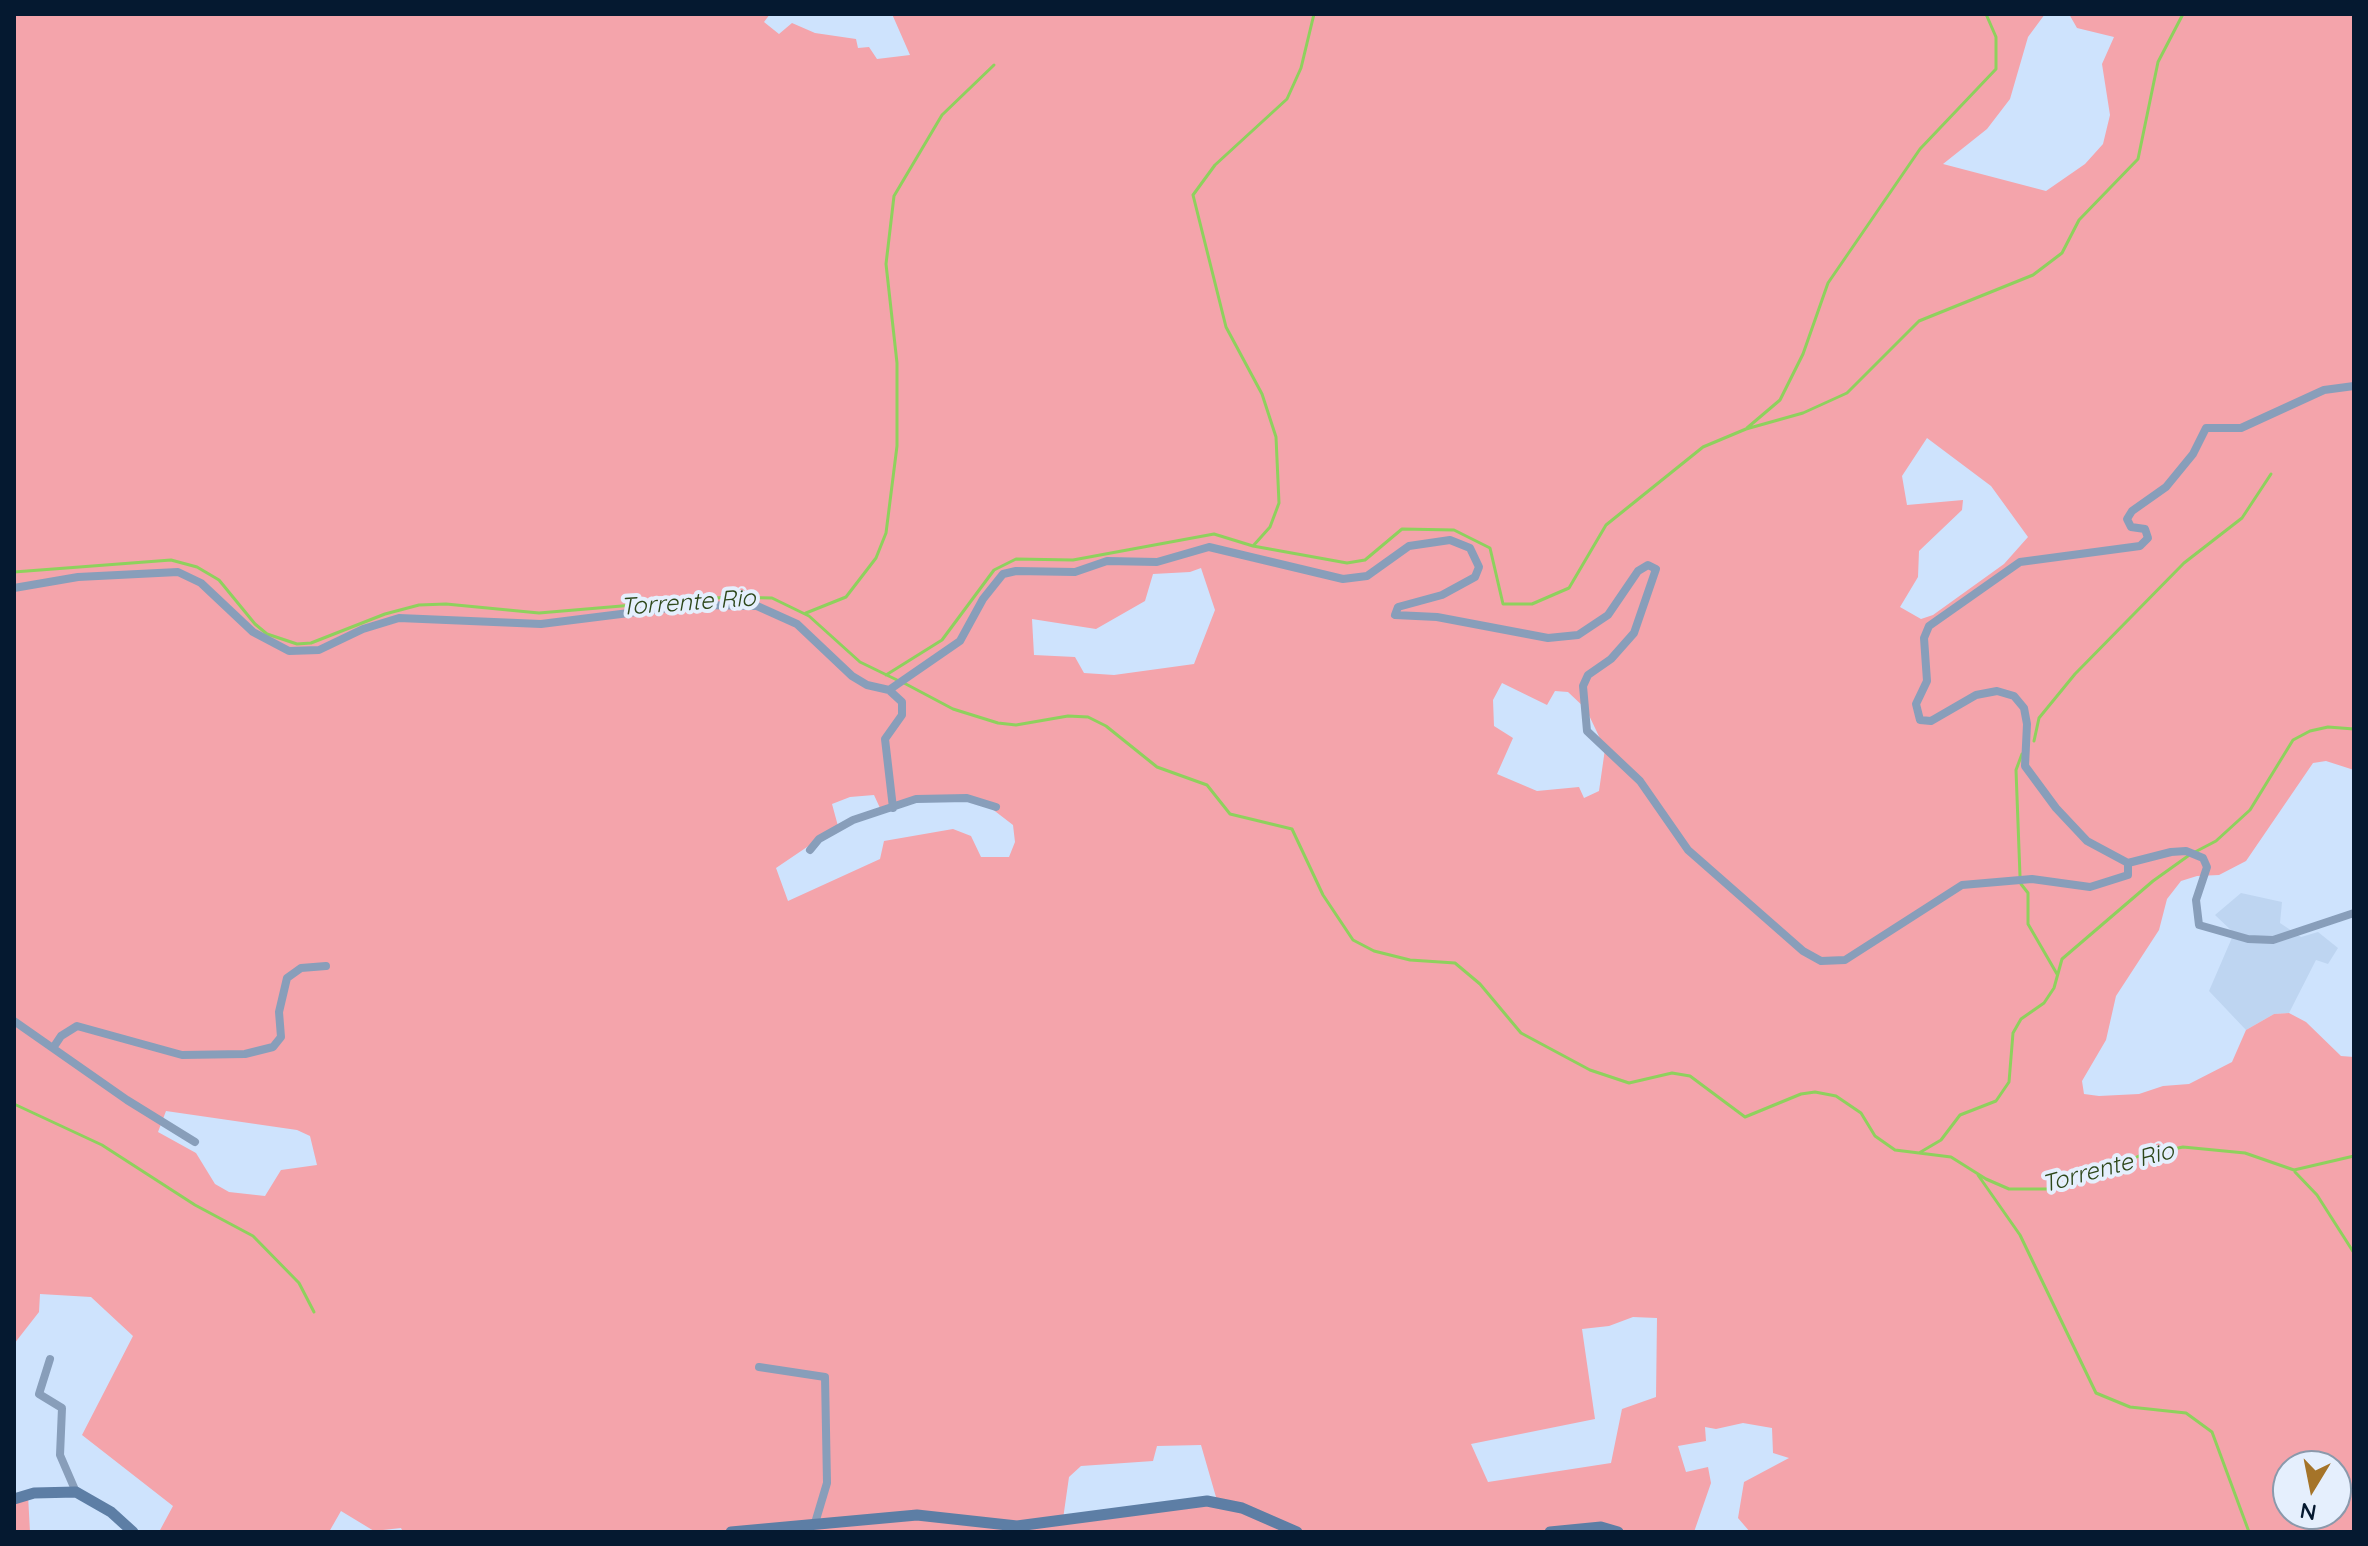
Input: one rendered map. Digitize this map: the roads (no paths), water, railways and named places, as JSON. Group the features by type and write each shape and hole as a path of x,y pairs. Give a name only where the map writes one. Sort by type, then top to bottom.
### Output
{"street":[{"path":"2354,386 2324,390 2241,428 2206,428 2193,454 2166,487 2132,511 2127,519 2131,527 2145,529 2148,538 2140,546 2020,562 1929,626 1924,638 1927,681 1916,704 1920,720 1931,721 1976,695 1997,691 2014,696 2024,708 2027,724 2025,766 2056,808 2087,841 2128,863 2186,851 2203,858 2207,867 2196,900 2199,925 2248,939 2273,940 2354,913"},
{"path":"14,588 78,577 178,572 201,583 253,632 289,651 319,650 363,629 399,618 541,624 693,605 757,606 797,624 852,676 867,685 891,687 960,641 983,599 1003,574 1016,571 1075,572 1107,561 1157,562 1209,547 1343,579 1367,576 1409,546 1450,540 1470,548 1479,567 1475,577 1442,595 1398,607 1395,615 1437,617 1548,638 1578,635 1608,615 1638,571 1648,565 1656,569 1634,633 1611,659 1588,675 1583,686 1587,731 1640,781 1688,850 1803,951 1821,961 1845,960 1962,885 2032,879 2090,887 2128,875 2128,863"},
{"path":"891,687 904,708 885,739 893,808"},
{"path":"810,850 819,839 853,820 916,799 967,798 996,807"},
{"path":"53,1048 61,1036 77,1026 127,1043 182,1055 245,1054 273,1047 281,1037 279,1012 287,978 301,968 326,966"},
{"path":"14,1021 127,1100 195,1142"},
{"path":"50,1359 39,1394 62,1408 60,1455 76,1492"},
{"path":"759,1367 825,1377 827,1483 815,1523"},
{"path":"14,1499 34,1493 76,1492 111,1512 133,1532"},
{"path":"731,1532 917,1515 1017,1526 1207,1501 1242,1508 1297,1532"},
{"path":"1550,1532 1601,1527 1618,1532"}],"waterway":[{"path":"1253,546 1270,527 1279,503 1276,437 1262,394 1226,327 1193,195 1215,165 1287,99 1301,68 1314,14"},
{"path":"1747,428 1780,400 1803,354 1828,283 1920,149 1996,69 1996,37 1986,14"},
{"path":"886,675 942,640 994,570 1016,559 1073,560 1214,534 1253,546 1347,563 1365,560 1402,529 1454,530 1490,548 1503,604 1532,604 1569,588 1606,525 1703,447 1746,429 1803,413 1847,393 1919,321 2033,275 2062,253 2079,220 2138,159 2158,62 2183,14"},
{"path":"806,613 846,597 876,558 886,533 897,446 897,363 886,264 894,196 942,115 994,65"},
{"path":"2034,741 2039,718 2075,674 2184,563 2242,518 2271,474"},
{"name":"Torrente Rio","path":"14,572 171,560 197,567 219,580 267,634 297,644 311,643 385,614 419,605 446,604 539,613 728,597 772,598 809,616 860,662 897,680"},
{"name":"Torrente Rio","path":"904,683 953,709 998,723 1016,725 1068,716 1088,717 1106,726 1157,767 1207,785 1230,814 1292,829 1323,895 1353,940 1374,951 1410,960 1455,963 1480,984 1521,1033 1590,1070 1629,1083 1672,1073 1690,1076 1745,1117 1801,1094 1815,1092 1836,1096 1861,1113 1875,1136 1895,1150 1951,1157 2009,1189 2049,1189 2095,1176 2139,1156 2183,1147 2245,1153 2294,1170 2354,1156"},
{"path":"2195,852 2216,841 2250,810 2293,740 2310,731 2328,727 2354,729"},
{"path":"2020,876 2016,770 2022,754"},
{"path":"1919,1153 1941,1140 1960,1115 1996,1101 2009,1082 2013,1033 2021,1019 2044,1003 2054,988 2062,959 2153,881 2188,856"},
{"path":"2021,884 2028,893 2028,924 2057,974"},
{"path":"14,1104 102,1145 195,1205 253,1236 299,1283 314,1312"},
{"path":"2295,1172 2317,1195 2354,1253"},
{"path":"1978,1175 2020,1235 2096,1393 2130,1407 2186,1413 2212,1432 2249,1532"}]}
